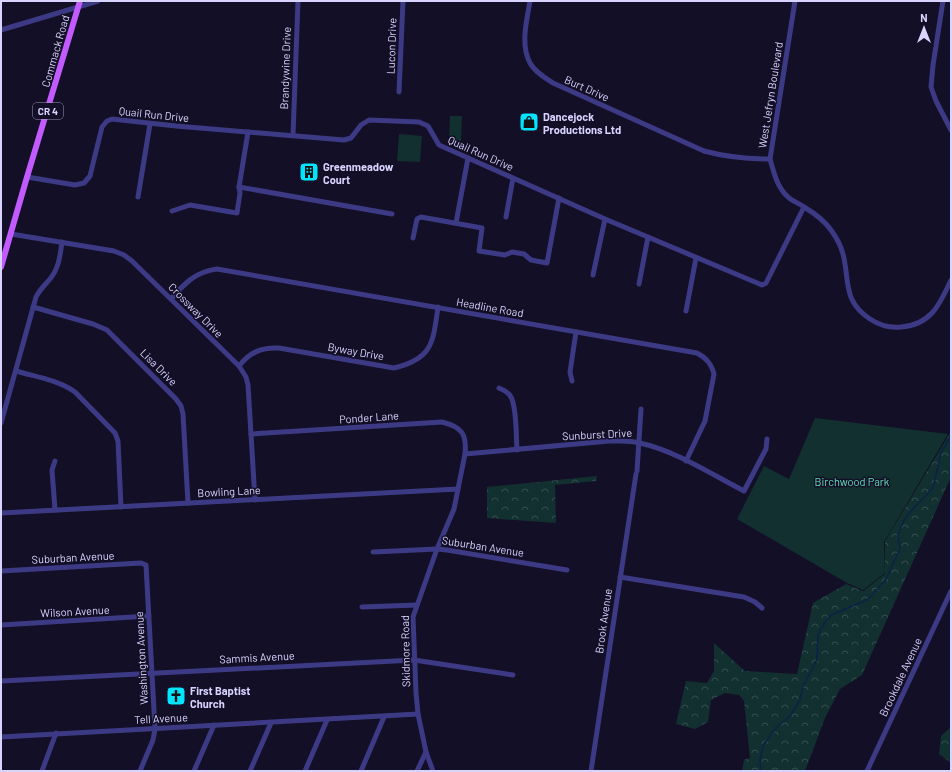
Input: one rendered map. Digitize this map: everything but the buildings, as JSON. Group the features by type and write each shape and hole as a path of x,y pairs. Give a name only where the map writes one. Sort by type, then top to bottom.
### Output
{"main road":[{"name":"Commack Road","path":"1,267 26,177 79,4"}],"street":[{"path":"1,30 79,4 98,1"},
{"name":"Brandywine Drive","path":"293,136 298,1"},
{"name":"Lucon Drive","path":"400,92 403,1"},
{"name":"Burt Drive","path":"530,1 525,35 526,50 530,63 540,74 553,84 704,151 740,158 770,159"},
{"name":"West Jefryn Boulevard","path":"796,1 770,159 781,189 788,198 804,207 826,223 832,231 843,254 846,282 850,297 863,315 877,323 896,328 907,327 919,323 931,316 940,304 951,280"},
{"path":"943,1 931,87 936,101 951,130"},
{"name":"Quail Run Drive","path":"26,177 75,185 84,182 90,176 102,127 107,121 112,119 150,124 347,139 354,135 361,125 369,120 419,122 428,126 440,145 605,219 762,285 766,283 804,207"},
{"path":"138,197 150,124"},
{"path":"172,211 190,205 237,213 240,193 239,187 248,132"},
{"path":"456,223 468,158"},
{"path":"506,217 513,178"},
{"path":"239,187 392,214"},
{"path":"413,238 417,219 421,217 456,223 482,228 479,251 505,255 512,252 524,254 531,260 547,263 559,198"},
{"path":"593,275 605,219"},
{"name":"Crossway Drive","path":"10,234 62,242 124,255 132,261 239,366 246,377 248,385 254,500"},
{"path":"639,284 648,237"},
{"path":"1,423 33,307 39,290 49,281 55,272 59,263 62,242"},
{"path":"686,311 696,258"},
{"name":"Headline Road","path":"171,299 182,286 195,275 205,271 217,269 697,353 705,357 712,366 714,374 705,421 686,461"},
{"name":"Lisa Drive","path":"33,307 93,324 107,330 176,399 181,406 183,414 188,503"},
{"name":"Byway Drive","path":"239,366 253,352 270,347 394,368 407,365 420,358 429,349 433,339 438,308"},
{"path":"572,381 570,372 576,332"},
{"path":"16,371 68,387 75,392 115,433 118,440 122,507"},
{"path":"499,388 506,390 511,398 515,418 517,450"},
{"name":"Brook Avenue","path":"591,771 637,473 638,435 641,409"},
{"name":"Ponder Lane","path":"251,434 442,422 454,425 465,437 465,454 458,489"},
{"name":"Sunburst Drive","path":"465,454 609,441 639,442 664,450 744,491 766,448 767,439"},
{"path":"55,461 52,470 55,510"},
{"name":"Bowling Lane","path":"1,513 458,489"},
{"name":"Skidmore Road","path":"433,771 426,752 418,714 414,660 413,617 437,549 454,509 458,489"},
{"name":"Suburban Avenue","path":"372,552 437,549 567,570"},
{"name":"Suburban Avenue","path":"1,571 141,563 146,565"},
{"name":"Washington Avenue","path":"140,771 153,740 155,729 146,565"},
{"path":"620,577 744,597 755,602 762,608"},
{"name":"Brookdale Avenue","path":"867,771 951,590"},
{"path":"362,607 416,605"},
{"name":"Wilson Avenue","path":"1,625 149,616"},
{"name":"Sammis Avenue","path":"1,681 414,660 513,675"},
{"name":"Tell Avenue","path":"1,737 418,714"},
{"path":"361,771 384,717"},
{"path":"305,771 327,720"},
{"path":"250,771 271,722"},
{"path":"194,771 214,725"},
{"path":"42,771 56,733"},
{"path":"417,771 426,752"}],"green space":[{"path":"450,116 462,116 461,142 449,142"},
{"path":"399,134 422,136 420,162 397,161"},
{"name":"Birchwood Park","path":"815,418 948,434 884,542 885,573 863,590 847,583 737,519 764,466 789,479"},
{"path":"950,433 951,477 862,675 840,689 825,718 805,771 742,771 744,760 750,758 744,701 739,695 725,693 711,700 708,722 695,729 676,724 686,681 707,683 714,671 714,643 745,671 797,674 813,603 846,584 863,591 885,574 885,541"},
{"path":"597,476 596,481 555,485 556,523 487,518 487,487"},
{"path":"951,727 951,763 939,754 941,736"}],"waterway":[{"path":"761,771 760,759 764,744 777,727 790,716 800,700 803,686 817,660 818,635 825,622 831,615 867,600 886,579 900,549 898,535 904,520 933,488 941,453 951,436"}],"place":[{"name":"Dancejock Productions Ltd","path":"529,122"},
{"name":"Greenmeadow Court","path":"309,172"},
{"name":"First Baptist Church","path":"176,696"}]}
